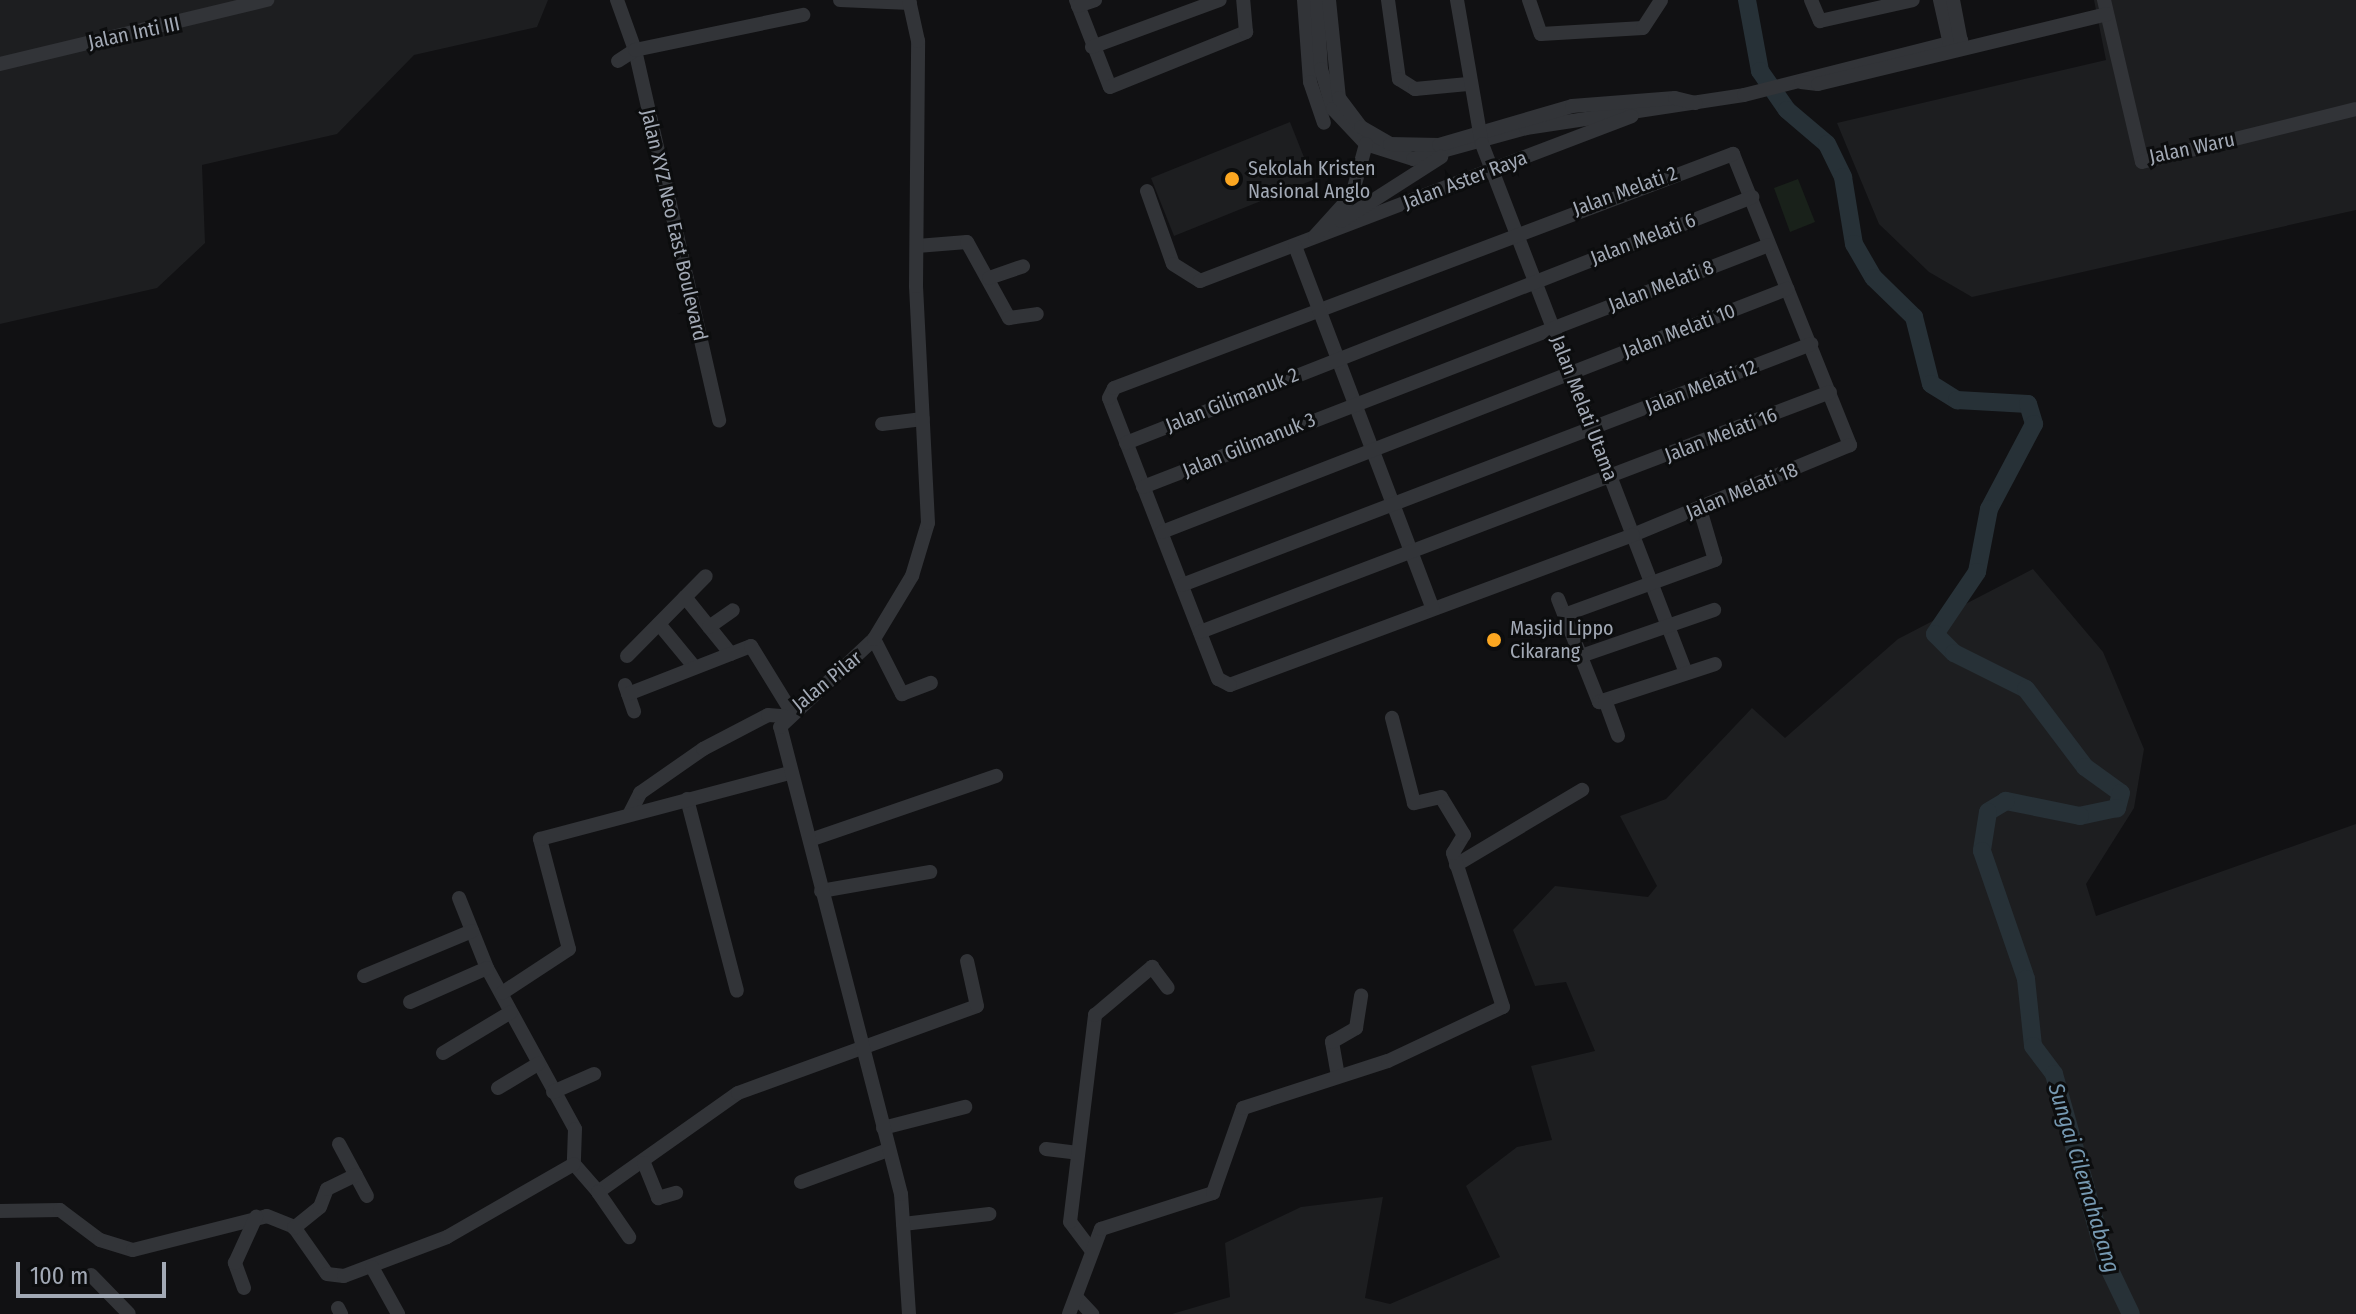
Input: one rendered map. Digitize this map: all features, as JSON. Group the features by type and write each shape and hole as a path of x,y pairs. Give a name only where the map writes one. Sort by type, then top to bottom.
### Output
{"street":[{"name":"Jalan Inti III","path":"0,64 267,0"},
{"name":"Jalan XYZ Neo East Boulevard","path":"617,0 623,32 635,50 719,421"},
{"path":"840,0 910,2"},
{"path":"1095,0 1077,3 1110,87 1246,32 1250,24 1243,0"},
{"path":"1092,47 1220,0"},
{"path":"1388,0 1399,79 1415,89 1468,84"},
{"name":"Jalan Melati Utama","path":"1457,0 1468,84 1481,137 1686,673"},
{"path":"1529,0 1541,34 1651,25 1661,0"},
{"path":"1811,0 1820,21 1913,0"},
{"path":"1319,1 1325,116 1366,144 1403,158 1442,157"},
{"path":"1319,1 1339,98 1361,127 1411,148 1481,137"},
{"path":"1947,1 1956,46"},
{"name":"Jalan Pilar","path":"909,1314 903,1224 888,1150 810,840 789,773 787,714 874,639 923,550 931,495 923,419 917,246 921,119 910,2"},
{"path":"1695,103 1859,69 2105,7"},
{"name":"Jalan Waru","path":"2105,7 2142,162 2356,109"},
{"path":"618,61 635,50 803,15"},
{"name":"Jalan Aster Raya","path":"1481,137 1572,106 1675,98 1695,103"},
{"name":"Jalan Aster Raya","path":"1481,137 1695,103"},
{"name":"Jalan Aster Raya","path":"1147,191 1173,264 1200,281 1640,113"},
{"path":"1315,236 1442,157 1481,137"},
{"path":"1315,236 1352,195 1366,144"},
{"name":"Jalan Melati 2","path":"1126,443 1110,393 1319,307 1733,154 1752,197"},
{"path":"1752,197 1830,392"},
{"name":"Jalan Melati 6","path":"1338,358 1752,197"},
{"path":"917,246 967,242 1009,318 1037,314"},
{"name":"Jalan Melati 8","path":"1355,403 1769,245"},
{"path":"1295,246 1433,609"},
{"path":"989,278 1023,266"},
{"name":"Jalan Melati 10","path":"1162,532 1787,289"},
{"name":"Jalan Melati 12","path":"1182,585 1394,508 1811,344"},
{"name":"Jalan Gilimanuk 2","path":"1126,443 1338,358"},
{"name":"Jalan Melati 18","path":"1200,632 1223,684 1633,535 1850,445 1830,392"},
{"name":"Jalan Melati 16","path":"1200,632 1412,554 1830,392"},
{"name":"Jalan Gilimanuk 3","path":"1143,487 1355,403"},
{"path":"882,424 923,419"},
{"path":"1126,443 1200,632"},
{"path":"1564,615 1715,560 1700,509"},
{"path":"627,656 706,576"},
{"path":"685,597 731,654"},
{"path":"1558,599 1618,736"},
{"path":"709,627 733,610"},
{"path":"1581,656 1714,610"},
{"path":"659,624 688,659"},
{"path":"874,639 902,694 931,683"},
{"path":"629,815 640,793 703,749 768,715 787,714 751,646 731,654 688,659 651,687 626,690 634,711"},
{"path":"1602,701 1715,664"},
{"path":"1069,1314 1078,1299 1092,1251 1107,1225 1213,1193 1243,1108 1338,1076 1503,1007 1456,865 1453,851 1464,835 1441,797 1414,803 1392,718"},
{"path":"502,993 569,949 538,840 789,773"},
{"path":"810,840 996,776"},
{"path":"1456,865 1582,790"},
{"path":"687,799 737,991"},
{"path":"821,891 930,872"},
{"path":"459,898 487,968 575,1129 574,1164 629,1237"},
{"path":"364,976 472,931"},
{"path":"598,1192 644,1163 738,1093 977,1006 967,961"},
{"path":"1092,1251 1070,1222 1097,1008 1152,967 1168,988"},
{"path":"410,1002 487,968"},
{"path":"1338,1076 1332,1042 1356,1028 1361,995"},
{"path":"443,1053 511,1012"},
{"path":"498,1088 538,1064"},
{"path":"553,1092 594,1074"},
{"path":"883,1128 965,1107"},
{"path":"339,1144 367,1196"},
{"path":"1046,1149 1078,1153"},
{"path":"801,1182 888,1150"},
{"path":"644,1163 658,1198 676,1193"},
{"path":"0,1211 60,1210 100,1240 133,1250 172,1245 256,1217 294,1228 327,1274 372,1267 447,1237 574,1164"},
{"path":"294,1228 320,1207 327,1189 356,1175"},
{"path":"903,1224 989,1214"},
{"path":"244,1288 235,1263 256,1217"},
{"path":"372,1267 398,1314"},
{"path":"91,1275 129,1314"},
{"path":"1078,1299 1092,1314"}],"shaded area":[{"path":"0,0 548,0 537,27 414,55 337,134 202,165 205,243 157,288 0,324"},
{"path":"2094,0 2356,0 2356,210 1972,297 1929,272 1879,224 1837,123 2106,60"},
{"name":"Sekolah Kristen Nasional Anglo","path":"1290,122 1313,180 1174,236 1151,178"},
{"path":"1798,179 1815,222 1790,232 1774,188"},
{"path":"2033,569 2103,652 2144,749 2134,808 2086,884 2096,916 2356,824 2356,1314 1172,1314 1230,1297 1225,1243 1301,1207 1383,1197 1365,1298 1390,1304 1500,1257 1466,1186 1517,1147 1552,1140 1531,1066 1595,1051 1566,982 1535,986 1513,930 1555,886 1648,897 1657,886 1620,816 1666,799 1752,708 1785,738 1898,639"}],"waterway":[{"name":"Sungai Cilemahabang","path":"1747,0 1760,71 1787,110 1827,144 1843,177 1854,244 1874,278 1914,317 1931,384 1957,400 2028,404 2034,424 1989,509 1977,572 1935,634 1954,653 2026,689 2085,767 2121,793 2117,808 2080,816 2006,801 1988,812 1982,851 2026,979 2033,1046 2054,1074 2107,1264 2131,1314"}],"place":[{"name":"Sekolah Kristen Nasional Anglo","path":"1232,179"},
{"name":"Masjid Lippo Cikarang","path":"1494,640"}]}
